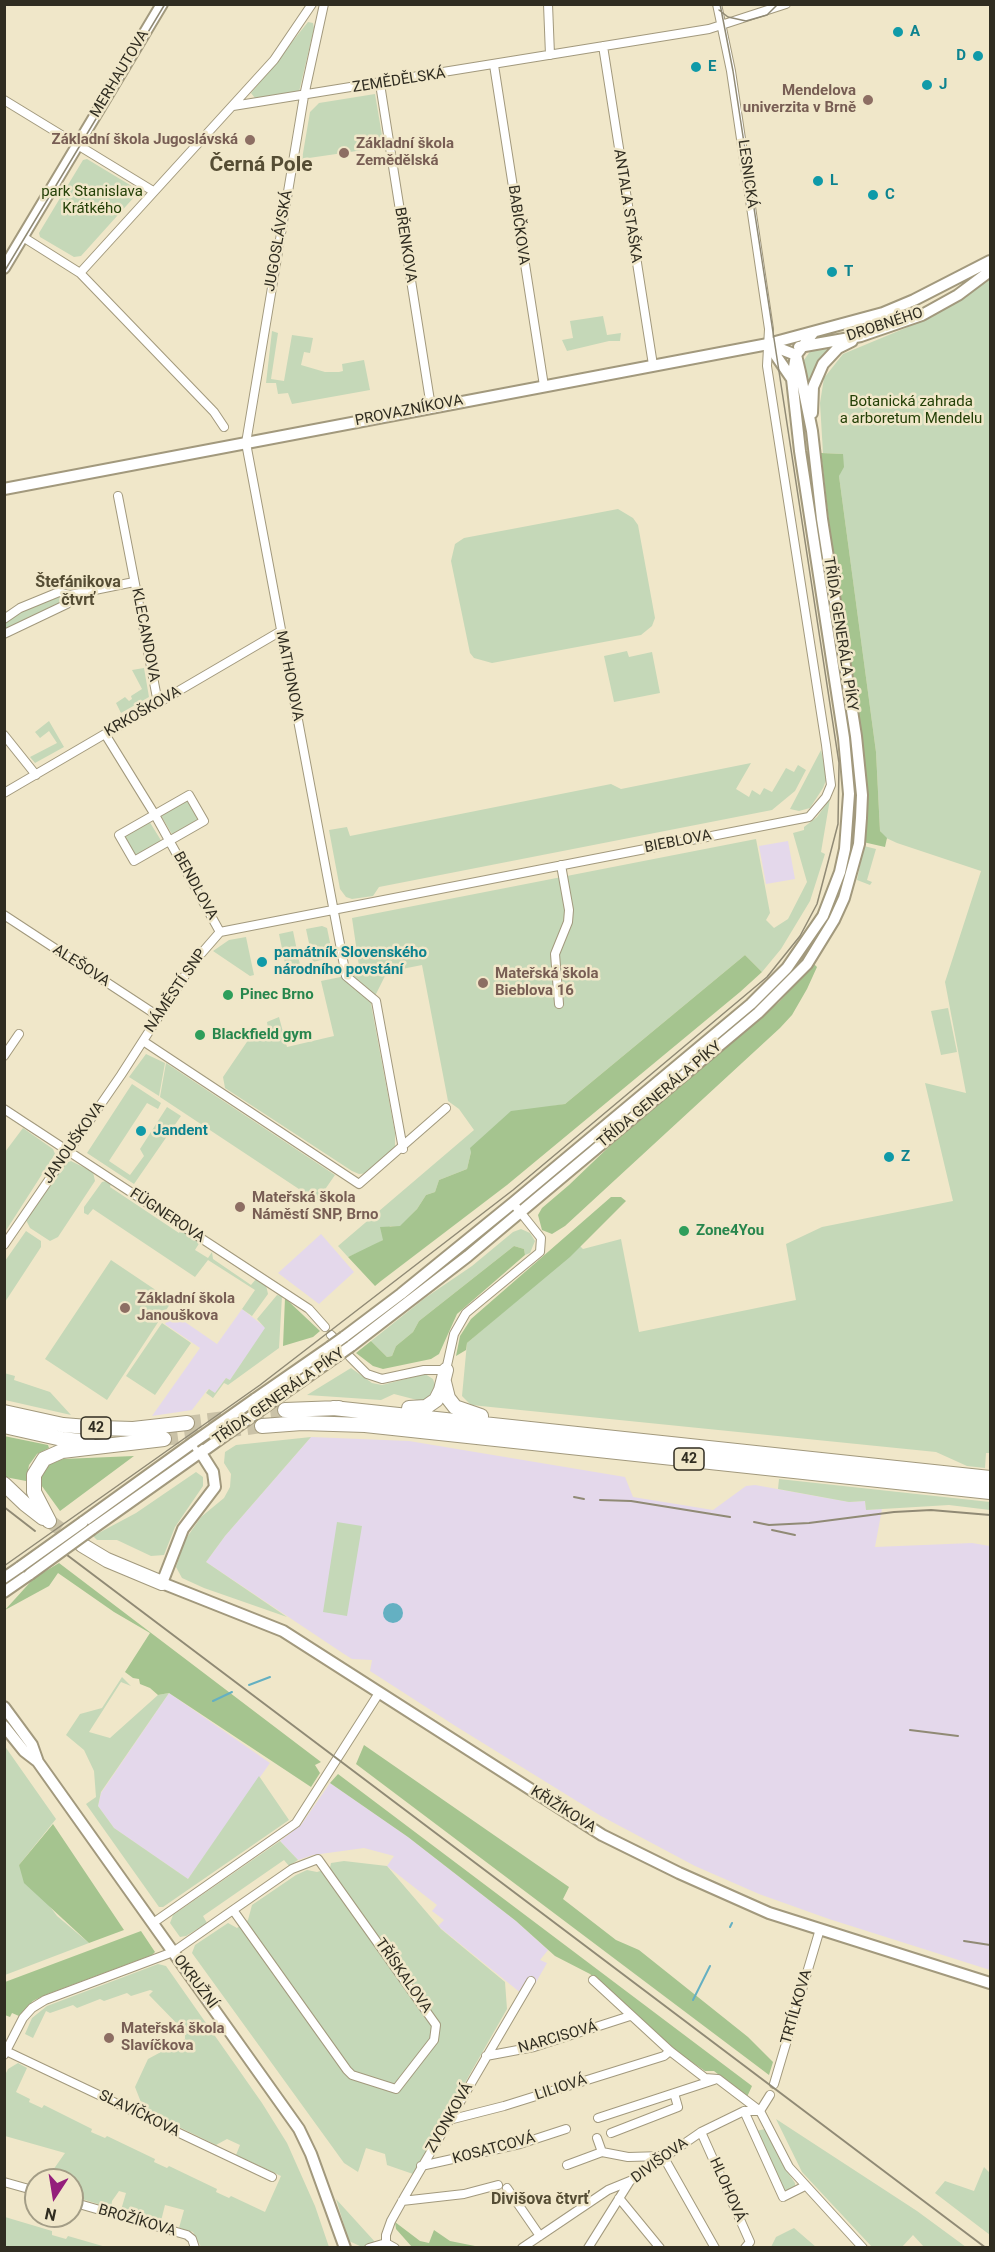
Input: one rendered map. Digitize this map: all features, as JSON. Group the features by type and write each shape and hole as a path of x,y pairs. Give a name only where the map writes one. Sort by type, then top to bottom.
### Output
{"highway":[{"name":"42","path":"333,1408 375,1405 426,1407 438,1397 445,1376"},
{"name":"42","path":"445,1376 451,1402 461,1411 509,1419 547,1430"},
{"name":"42","path":"283,1403 990,1478"},
{"name":"42","path":"4,1412 63,1425 100,1428 133,1429 187,1423"},
{"name":"42","path":"262,1426 302,1422 357,1424 990,1492"},
{"name":"42","path":"4,1426 79,1441 111,1443 159,1440 62,1451 44,1459 34,1475 33,1492 50,1521 30,1509 4,1484"},
{"path":"82,1545 107,1560 162,1583"}],"main road":[{"name":"MERHAUTOVA","path":"4,268 162,4"},
{"name":"DROBNÉHO","path":"813,333 857,321 914,300 990,261"},
{"name":"DROBNÉHO","path":"798,351 861,336 934,309 990,271"},
{"name":"PROVAZNÍKOVA","path":"4,489 431,406 768,344 791,336 813,333"},
{"path":"768,344 798,351 813,333"},
{"path":"812,431 813,387 819,370 838,348 861,336"},
{"path":"768,344 787,368 792,379"},
{"name":"TŘÍDA GENERÁLA PÍKY","path":"517,1207 777,979 810,937 823,916 836,883 845,849 849,820 848,767 800,451 792,379 798,351"},
{"name":"TŘÍDA GENERÁLA PÍKY","path":"4,1592 200,1448 255,1399 340,1343 517,1207 785,988 807,964 834,920 844,898 859,844 862,795 856,736 822,519 812,431 798,351"},
{"name":"TŘÍDA GENERÁLA PÍKY","path":"4,1578 180,1453 200,1448 283,1403 337,1356 340,1343"},
{"path":"162,1583 180,1534 215,1487 215,1476 200,1448"},
{"name":"KŘIŽÍKOVA","path":"162,1583 283,1631 602,1835 736,1899 820,1929 990,1983"},
{"name":"OKRUŽNÍ","path":"4,1707 32,1745 38,1762 299,2129 311,2154 345,2247"},
{"name":"OKRUŽNÍ","path":"4,1726 24,1751 38,1762"}],"street":[{"path":"80,273 274,60 312,4"},
{"name":"JUGOSLÁVSKÁ","path":"246,443 304,96 324,4"},
{"path":"548,4 550,55"},
{"name":"LESNICKÁ","path":"717,4 731,71 769,329 768,344"},
{"name":"ZEMĚDĚLSKÁ","path":"233,106 380,84 722,26 786,4"},
{"name":"ANTALA STAŠKA","path":"603,46 652,365"},
{"name":"BABIČKOVA","path":"494,65 544,386"},
{"name":"BŘENKOVA","path":"380,84 431,406"},
{"path":"4,100 153,191"},
{"path":"23,237 80,273 214,412 224,427"},
{"name":"TŘÍDA GENERÁLA PÍKY","path":"768,344 766,366 831,785 818,809 808,818 796,820"},
{"name":"MATHONOVA","path":"246,443 333,909"},
{"name":"KLECANDOVA","path":"118,496 158,703"},
{"path":"4,619 20,608 59,592 70,595 134,582"},
{"path":"4,634 67,604 70,595"},
{"name":"KRKOŠKOVA","path":"4,793 281,631"},
{"name":"BENDLOVA","path":"105,734 155,815 220,932"},
{"path":"4,735 36,775"},
{"name":"BENDLOVA","path":"189,795 204,821 170,841 134,861 119,835 189,795"},
{"name":"BIEBLOVA","path":"333,909 796,820"},
{"path":"559,1004 555,954 568,922 569,910 561,865"},
{"path":"220,932 333,909 346,975 376,1001 403,1149"},
{"name":"ALEŠOVA","path":"4,915 158,1016"},
{"name":"NÁMĚSTÍ SNP","path":"220,932 203,949 143,1041 359,1185 403,1149 446,1108"},
{"path":"4,1056 20,1034"},
{"name":"JANOUŠKOVA","path":"4,1245 143,1041"},
{"name":"FÜGNEROVA","path":"4,1108 309,1309 325,1327"},
{"path":"340,1343 367,1374 382,1379 424,1371 445,1376 454,1334 466,1313 540,1252 541,1238 517,1207"},
{"path":"153,1923 296,1823 379,1693"},
{"name":"TŘÍSKALOVA","path":"173,1952 233,1910 292,1869 318,1860 436,2025 434,2040 396,2089 352,2075 347,2070 233,1910"},
{"name":"TRTÍLKOVA","path":"774,2084 820,1929"},
{"name":"SLAVÍČKOVA","path":"173,1952 45,2000 23,2018 5,2053 272,2178"},
{"path":"593,1980 670,2051 705,2078 718,2079 760,2111 789,2167 863,2247"},
{"name":"ZVONKOVÁ","path":"386,2243 386,2235 421,2166 531,1981"},
{"name":"NARCISOVÁ","path":"486,2056 534,2047 630,2016"},
{"name":"LILIOVÁ","path":"449,2120 514,2103 664,2056 670,2051"},
{"path":"598,2118 718,2079"},
{"path":"611,2133 678,2107 674,2093"},
{"path":"760,2111 770,2095"},
{"path":"744,2111 783,2197 805,2186"},
{"name":"DIVIŠOVA","path":"588,2247 630,2181 663,2156 701,2132 744,2111 760,2111"},
{"name":"KOSATCOVÁ","path":"421,2166 510,2147 566,2129"},
{"name":"HLOHOVÁ","path":"701,2132 750,2242 745,2247"},
{"path":"597,2138 602,2152"},
{"path":"567,2165 602,2152 628,2157 663,2156 715,2247"},
{"path":"522,2247 608,2190 630,2181"},
{"path":"4,2182 24,2188"},
{"path":"402,2201 464,2194 498,2185"},
{"path":"507,2188 540,2236"},
{"path":"620,2198 660,2247"},
{"name":"BROŽÍKOVA","path":"84,2205 187,2235 192,2239 195,2247"},
{"path":"369,2247 386,2243 395,2247"}],"shaded area":[{"path":"788,841 795,879 766,884 759,846"},
{"path":"321,1234 354,1272 319,1304 278,1273"},
{"path":"242,1309 266,1328 230,1380 226,1378 215,1393 208,1389 192,1410 152,1416 200,1348 165,1324 172,1313 217,1344"},
{"path":"311,1437 409,1441 625,1477 633,1497 713,1510 746,1486 755,1485 849,1502 865,1501 866,1510 882,1509 875,1547 972,1543 990,1546 990,1970 829,1919 759,1894 695,1866 601,1816 457,1727 370,1671 372,1660 352,1659 206,1562 225,1536"},
{"path":"169,1693 270,1763 188,1879 114,1828 98,1806 101,1793"},
{"path":"330,1783 408,1837 516,1921 548,1950 540,1960 547,1963 527,1998 438,1926 444,1920 432,1911 437,1905 387,1866 394,1856 364,1848 313,1855 298,1860 280,1841 301,1825"}],"green space":[{"path":"308,22 313,23 314,28 299,92 255,98 251,93"},
{"path":"375,94 384,147 302,159 310,112 319,103"},
{"name":"park Stanislava Krátkého","path":"87,159 135,188 136,195 81,256 74,257 40,237 39,233 83,160"},
{"name":"Botanická zahrada a arboretum Mendelu","path":"990,279 990,1453 986,1453 985,1468 967,1466 936,1452 471,1405 462,1396 467,1343 580,1246 583,1249 621,1239 639,1332 796,1300 786,1244 822,1227 953,1201 925,1083 966,1093 945,982 981,871 897,843 884,837 880,831 876,752 839,476 843,454 823,453 820,403 824,378 843,354 932,317"},
{"path":"603,316 607,335 621,333 620,341 609,341 567,351 562,340 573,338 570,321"},
{"path":"272,331 278,333 271,379 284,381 292,335 313,338 310,353 304,352 301,365 325,372 339,372 343,371 342,364 364,360 370,390 292,404 288,393 278,394 276,383 266,383"},
{"path":"828,349 813,371 806,389 804,360 811,350"},
{"path":"821,453 843,454 844,467 839,476 876,752 880,831 887,838 885,847 863,842 866,817 862,739 831,540"},
{"path":"618,509 633,518 638,525 655,618 652,626 641,635 492,663 474,658 470,653 451,561 455,544 464,538"},
{"path":"61,595 64,600 62,603 5,630 5,622 16,614"},
{"path":"627,651 629,657 652,652 660,693 614,702 604,656"},
{"path":"144,668 149,697 121,713 116,703 125,697 129,701 132,699 131,696 142,689 132,670"},
{"path":"49,721 64,747 35,763 30,757 57,743 49,731 40,738 35,732"},
{"path":"821,750 827,778 823,788 810,808 799,811 790,809"},
{"path":"751,763 736,789 749,797 752,790 760,795 764,788 772,792 786,768 794,772 798,765 806,770 795,791 772,810 379,887 373,896 352,899 346,897 340,889 329,830 347,827 350,836 611,784 621,789"},
{"path":"186,799 199,820 173,836 160,814"},
{"path":"830,799 821,852 825,854 810,901 781,949 762,972 745,955 565,1104 553,1106 471,1152 467,1169 439,1180 435,1192 426,1195 417,1209 400,1227 390,1226 383,1240 371,1247 348,1257 338,1246 474,1130 459,1109 448,1101 422,965 387,972 371,1004 395,1133 395,1147 390,1156 369,1173 359,1174 352,1171 225,1088 223,1077 253,1033 268,1029 267,1022 279,1017 287,1047 334,1036 321,981 360,973 352,918 756,839 770,913 766,920 774,928 788,919 807,882 793,833 804,830 804,827 817,817"},
{"path":"149,821 162,842 136,857 124,836"},
{"path":"864,846 876,849 867,880 872,882 870,885 857,880"},
{"path":"322,926 327,928 333,957 313,962 306,929"},
{"path":"293,931 300,965 286,968 279,934"},
{"path":"246,937 254,975 250,976 213,951 229,940"},
{"path":"745,955 762,972 740,992 507,1185 375,1286 348,1257 383,1240 380,1227 400,1226 417,1209 426,1195 435,1192 439,1180 467,1169 470,1148 511,1111 565,1104"},
{"path":"814,964 817,967 807,989 792,1015 780,1028 565,1226 552,1234 542,1230 538,1215 542,1208 616,1140 779,1002"},
{"path":"948,1008 957,1052 941,1055 931,1011"},
{"path":"146,1054 165,1063 159,1096 129,1077"},
{"path":"166,1063 335,1175 317,1201 160,1097"},
{"path":"132,1084 161,1103 158,1109 147,1103 109,1161 130,1175 144,1156 140,1149 167,1107 181,1116 134,1184 87,1153"},
{"path":"23,1128 53,1149 55,1154 5,1232 5,1152"},
{"path":"71,1161 93,1172 95,1181 58,1237 50,1241 30,1228 26,1220 63,1164"},
{"path":"106,1181 111,1184 110,1187 179,1233 181,1230 200,1242 195,1250 208,1258 212,1252 213,1259 251,1285 256,1279 266,1285 268,1294 252,1316 242,1309 255,1290 208,1260 195,1277 93,1209 88,1215 84,1213 84,1207 102,1182"},
{"path":"611,1197 621,1197 626,1201 570,1257 467,1343 466,1350 456,1356 460,1336 471,1319"},
{"path":"521,1229 530,1233 535,1241 530,1253 525,1255 524,1249 514,1246 419,1321 413,1332 396,1346 392,1356 387,1357 371,1341 425,1298 472,1266 513,1232"},
{"path":"26,1231 41,1241 41,1247 5,1302 5,1261"},
{"path":"514,1246 524,1249 525,1255 457,1314 439,1354 431,1359 383,1369 373,1366 356,1353 371,1341 387,1357 392,1356 396,1346 413,1332 419,1321"},
{"path":"111,1260 172,1301 107,1400 45,1359"},
{"path":"277,1295 282,1296 279,1348 228,1385 224,1383 213,1398 206,1393 209,1389 215,1393 226,1378 230,1380 265,1328 257,1319"},
{"path":"285,1298 320,1331 313,1337 283,1346"},
{"path":"162,1323 191,1343 155,1395 126,1376"},
{"path":"351,1368 372,1383 382,1385 425,1374 433,1379 436,1388 431,1398 421,1401 394,1394 381,1400 307,1395"},
{"path":"4,1373 15,1376 14,1380 50,1392 71,1415 5,1400"},
{"path":"4,1436 48,1445 49,1448 37,1454 29,1465 26,1481 5,1477"},
{"path":"311,1437 225,1536 206,1562 287,1617 182,1578 176,1567 185,1540 201,1517 224,1498 230,1487 231,1474 224,1463 225,1452 236,1445"},
{"path":"134,1456 60,1511 39,1482 48,1465 63,1459"},
{"path":"196,1472 203,1477 203,1486 175,1527 164,1555 151,1556 117,1540 97,1540 93,1536 136,1513"},
{"path":"779,1479 990,1502 990,1510 949,1505 866,1510 865,1501 849,1502 778,1489"},
{"path":"337,1522 362,1526 347,1616 323,1612"},
{"path":"59,1563 321,1762 315,1765 320,1773 311,1787 169,1693 158,1695 150,1688 140,1684 139,1679 125,1672 150,1633 114,1612 58,1573 49,1586 5,1610 34,1578"},
{"path":"122,1677 131,1686 121,1682 89,1732 110,1738 158,1695 169,1693 101,1792 98,1806 114,1828 188,1879 259,1776 289,1820 163,1907 159,1907 86,1804 96,1797 94,1771 84,1750 66,1735 80,1714 102,1708"},
{"path":"4,1745 56,1819 19,1865 57,1916 89,1943 5,1975"},
{"path":"364,1745 569,1887 563,1899 616,1940 639,1950 748,2037 773,2062 769,2075 356,1764"},
{"path":"338,1774 752,2086 747,2097 714,2071 705,2071 668,2046 590,1974 555,1956 516,1921 408,1837 330,1783"},
{"path":"53,1824 124,1930 89,1943 24,1883 19,1865"},
{"path":"280,1841 298,1860 289,1866 284,1860 203,1916 207,1923 186,1936 180,1937 170,1923 173,1915"},
{"path":"344,1861 387,1866 441,1929 505,1982 507,2009 413,2174 387,2165 385,2154 366,2148 358,2172 344,2163 192,1953 195,1945 228,1923 237,1928 248,1920 252,1905 296,1875 307,1870 317,1872 330,1868 331,1863"},
{"path":"141,1931 155,1952 152,1955 45,1995 33,2001 19,2016 12,2013 10,2017 5,2015 5,1982"},
{"path":"158,1964 166,1966 262,2103 287,2143 315,2206 329,2247 201,2247 193,2232 179,2228 184,2210 165,2205 161,2221 121,2210 126,2193 119,2191 112,2201 111,2208 84,2200 84,2168 54,2168 65,2153 5,2136 5,2075 8,2069 18,2063 27,2068 16,2092 30,2099 29,2102 42,2108 44,2105 92,2129 91,2132 105,2138 107,2136 155,2159 154,2162 167,2168 169,2166 217,2189 216,2192 229,2198 231,2196 265,2212 281,2176 236,2155 240,2145 227,2139 216,2145 144,2110 135,2087 148,2059 185,2039 185,2032 149,1995 153,1991 131,1996 127,1993 104,2001 100,1999 77,2008 73,2005 50,2013 46,2011 33,2038 25,2034 32,2018 47,2006"},
{"path":"776,2119 917,2211 966,2247 924,2247 913,2235 902,2247 872,2247 802,2172"},
{"path":"765,2129 784,2167 795,2183 795,2188 787,2193 782,2192 756,2131"},
{"path":"984,2167 990,2173 990,2235 935,2193 945,2181 974,2191"},
{"path":"336,2199 376,2243 362,2247 349,2241"},
{"path":"5,2217 24,2223 24,2228 42,2228 52,2231 52,2235 66,2239 68,2236 106,2247 5,2247"},
{"path":"395,2222 420,2241 429,2243 434,2230 450,2241 480,2247 412,2247 396,2229"},
{"path":"794,2228 816,2247 771,2247 776,2237"}],"water":[{"path":"393,1603 400,1606 403,1613 400,1620 393,1623 386,1620 383,1613 386,1606"}],"waterway":[{"path":"249,1685 270,1677"},
{"path":"213,1701 232,1692"},
{"path":"730,1927 732,1923"},
{"path":"693,2000 710,1966"}],"tunnel":[{"path":"187,1423 285,1410"},
{"path":"164,1439 262,1426"},
{"path":"49,1521 78,1541"}],"tram line":[{"path":"4,272 165,4"},
{"path":"4,1566 260,1385 513,1190 767,977 800,936 817,904 838,824 839,763 733,71 720,4"},
{"path":"719,10 728,17 746,21 767,15 778,4"}],"railway":[{"path":"574,1497 584,1499"},
{"path":"600,1500 631,1501 730,1517"},
{"path":"4,1507 35,1531"},
{"path":"754,1522 769,1525 809,1523 894,1512 931,1510 990,1515"},
{"path":"772,1530 795,1535"},
{"path":"67,1555 986,2248"},
{"path":"910,1730 958,1736"},
{"path":"964,1941 990,1945"}],"place":[{"name":"A","path":"898,32"},
{"name":"D","path":"978,56"},
{"name":"E","path":"696,67"},
{"name":"J","path":"927,85"},
{"name":"Mendelova univerzita v Brně","path":"868,100"},
{"name":"Základní škola Jugoslávská","path":"250,140"},
{"name":"Základní škola Zemědělská","path":"344,153"},
{"name":"L","path":"818,181"},
{"name":"C","path":"873,195"},
{"name":"T","path":"832,272"},
{"name":"památník Slovenského národního povstání","path":"262,962"},
{"name":"Mateřská škola Bieblova 16","path":"483,983"},
{"name":"Pinec Brno","path":"228,995"},
{"name":"Blackfield gym","path":"200,1035"},
{"name":"Jandent","path":"141,1131"},
{"name":"Z","path":"889,1157"},
{"name":"Mateřská škola Náměstí SNP, Brno","path":"240,1207"},
{"name":"Zone4You","path":"684,1231"},
{"name":"Základní škola Janouškova","path":"125,1308"},
{"name":"Mateřská škola Slavíčkova","path":"109,2038"}],"district":[{"name":"Černá Pole","path":"261,166"},
{"name":"Štefánikova čtvrť","path":"78,592"},
{"name":"Divišova čtvrť","path":"540,2200"}]}
